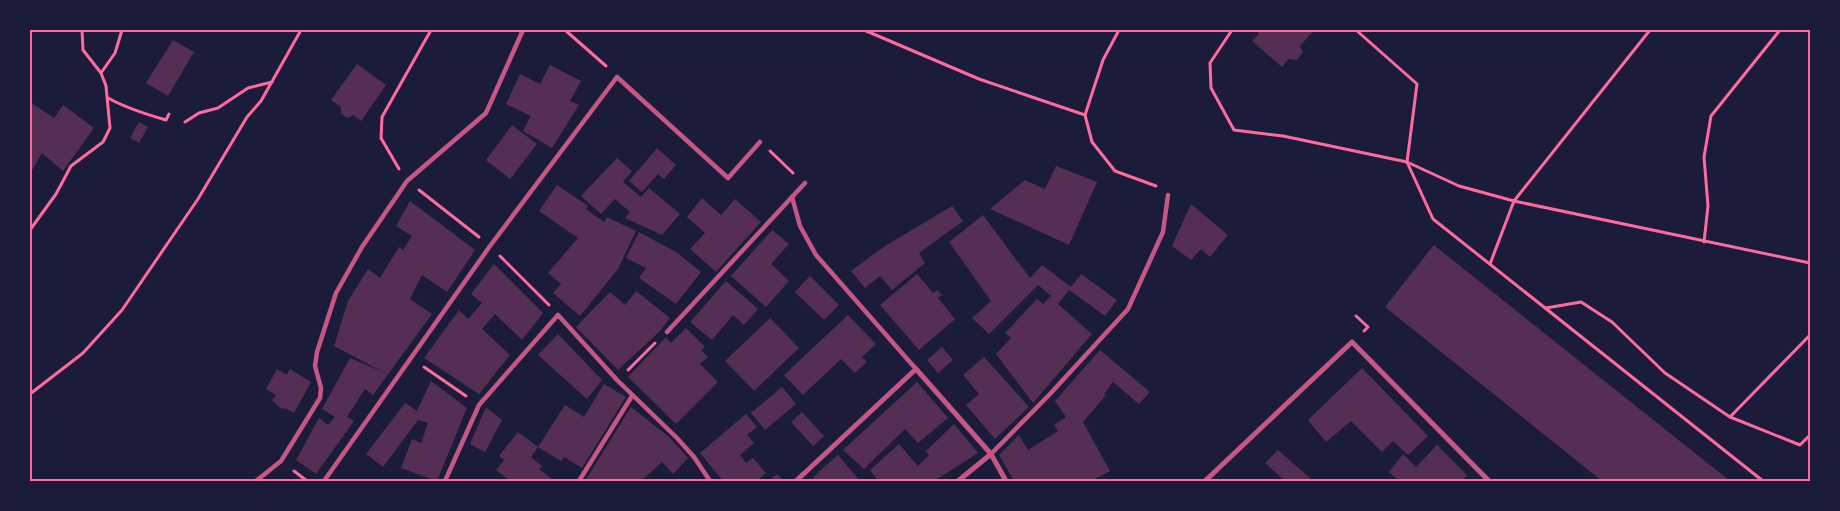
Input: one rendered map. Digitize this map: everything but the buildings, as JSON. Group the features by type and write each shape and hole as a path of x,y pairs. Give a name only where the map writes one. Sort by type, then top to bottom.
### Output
{"street":[{"path":"256,481 282,461 320,398 321,388 315,366 317,352 336,293 362,247 407,181 486,112 523,30"},
{"path":"324,481 490,246 617,77 728,178 760,142"},
{"path":"667,332 805,183"},
{"path":"958,481 991,454 1050,394 1128,309 1163,232 1168,195"},
{"path":"792,197 800,226 816,255 991,454 1006,481"},
{"path":"446,481 478,405 558,315 616,380 677,438 694,457 710,481"},
{"path":"1204,481 1352,342 1489,481"},
{"path":"796,481 916,368"},
{"path":"579,481 632,396"},
{"path":"1480,481 1485,476"}],"path":[{"path":"30,230 56,194 71,166 103,142 110,128 108,98 101,73 83,50 82,30"},
{"path":"101,73 115,53 122,30"},
{"path":"30,394 83,353 122,310 198,199 247,117 261,101 301,30"},
{"path":"431,30 382,116 381,138 407,181 490,246 538,294"},
{"path":"565,30 617,77"},
{"path":"864,30 979,79 1085,115"},
{"path":"1119,30 1103,60 1085,115 1092,142 1115,171 1161,188 1168,195"},
{"path":"1232,30 1210,63 1212,88 1234,130 1283,136 1407,162 1459,186 1514,201 1810,264"},
{"path":"1356,30 1417,84 1407,162 1433,219 1763,481"},
{"path":"1490,264 1514,201 1650,30"},
{"path":"1704,242 1708,206 1704,157 1712,116 1780,30"},
{"path":"185,122 199,113 218,108 248,88 273,82"},
{"path":"108,98 126,108 166,120 169,114"},
{"path":"760,142 805,183"},
{"path":"1546,308 1580,302 1612,322 1666,373 1730,418 1800,445 1810,435"},
{"path":"1356,316 1368,327 1364,331"},
{"path":"616,380 667,332"},
{"path":"1730,418 1810,335"},
{"path":"410,358 478,405"}]}
